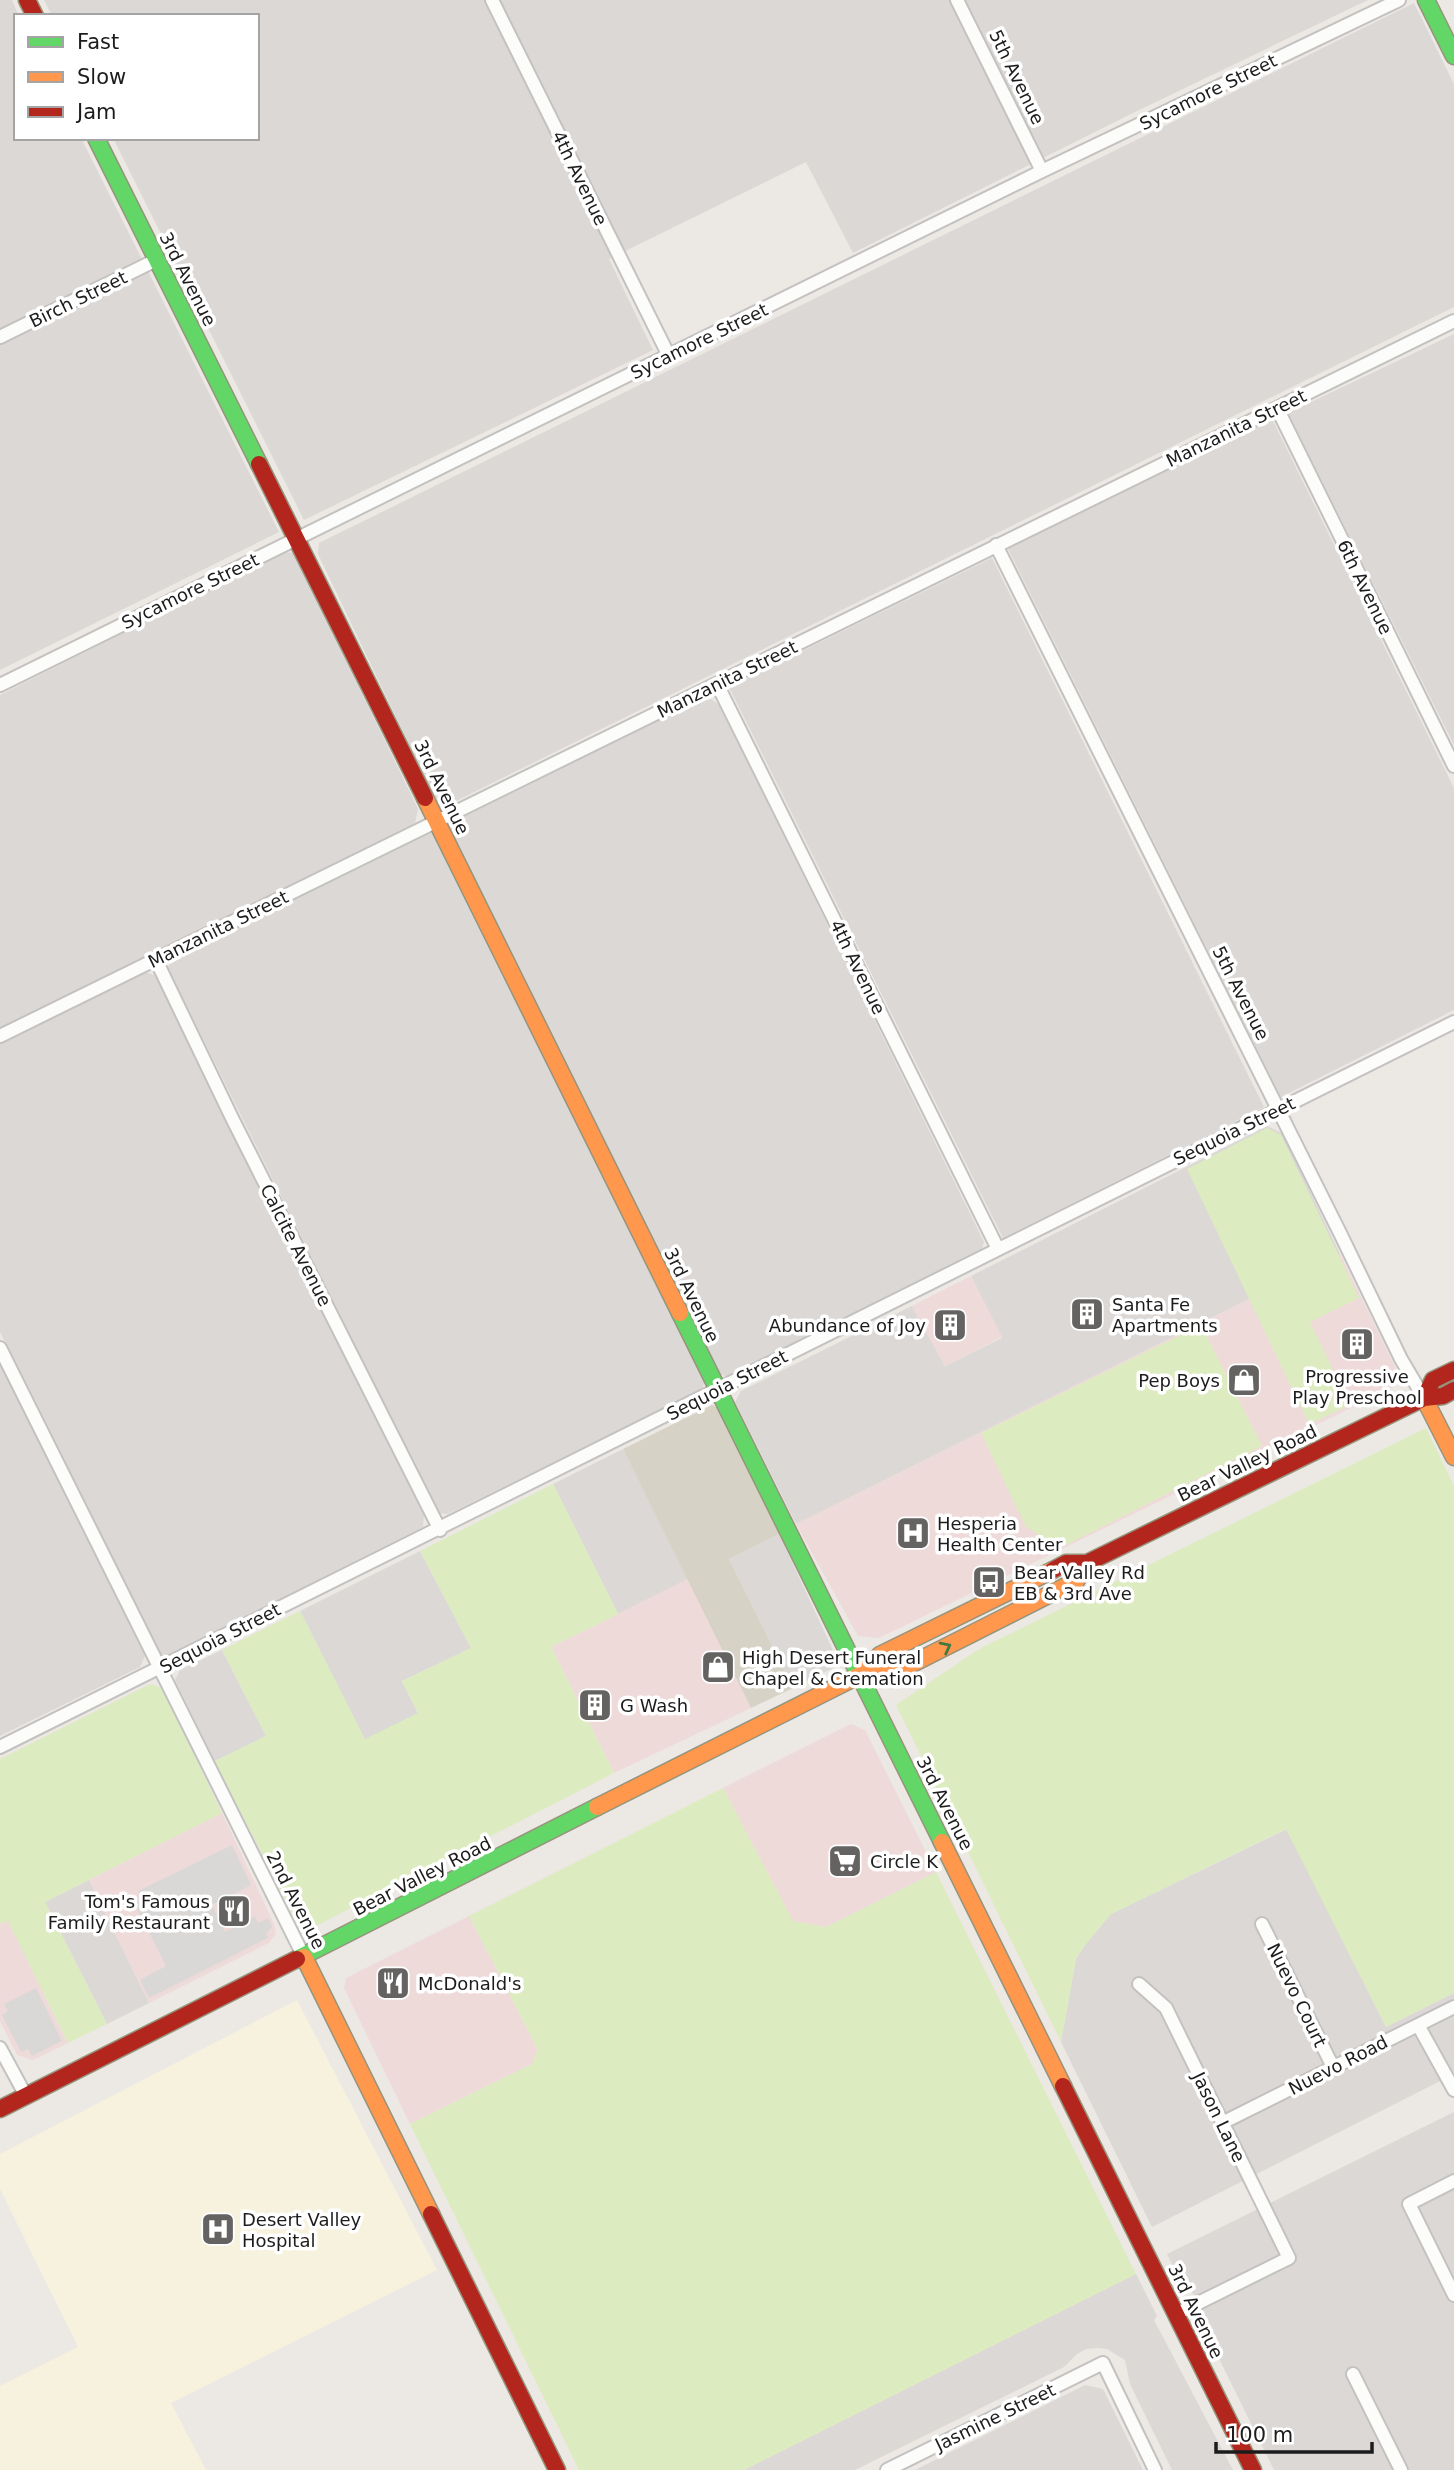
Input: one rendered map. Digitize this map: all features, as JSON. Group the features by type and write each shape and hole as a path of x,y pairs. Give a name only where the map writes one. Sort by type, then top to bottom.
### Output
{"street":[{"name":"4th Avenue","path":"492,0 669,356"},
{"name":"5th Avenue","path":"957,0 1042,172"},
{"name":"Sycamore Street","path":"0,685 296,537 1399,0"},
{"path":"1426,0 1454,56"},
{"name":"3rd Avenue","path":"97,140 438,821 1252,2470"},
{"name":"Birch Street","path":"0,337 156,260"},
{"name":"Manzanita Street","path":"0,1036 1454,321"},
{"name":"6th Avenue","path":"1277,408 1454,766"},
{"name":"5th Avenue","path":"996,545 1401,1359 1454,1457"},
{"name":"4th Avenue","path":"718,684 998,1249"},
{"name":"Calcite Avenue","path":"156,960 233,1120 440,1530"},
{"name":"Sequoia Street","path":"0,1747 440,1530 1454,1022"},
{"name":"2nd Avenue","path":"0,1348 556,2470"},
{"name":"Bear Valley Road","path":"1424,1398 1433,1380 1454,1370"},
{"name":"Bear Valley Road","path":"0,2109 860,1675 880,1656 1066,1563 1087,1563 1424,1398 1443,1396 1454,1390"},
{"name":"Nuevo Court","path":"1262,1924 1333,2067"},
{"name":"Jason Lane","path":"1139,1984 1167,2008 1289,2258 1176,2314"},
{"name":"Nuevo Road","path":"1222,2123 1454,2007"},
{"path":"1418,2025 1454,2090"},
{"path":"0,2048 26,2096"},
{"path":"1454,2181 1409,2204 1454,2295"},
{"name":"Jasmine Street","path":"887,2470 1103,2363 1155,2470"},
{"path":"1353,2374 1401,2470"}],"shaded area":[{"path":"0,0 12,0 18,14 14,14 14,140 82,140 279,532 0,670"},
{"path":"44,0 1368,0 1133,113 853,253 806,162 609,259 653,350 304,520 114,140 259,140 259,14 51,14"},
{"path":"1414,3 1454,84 1454,307 444,807 438,805 318,554 319,543"},
{"path":"1454,334 1454,745 1288,413"},
{"path":"1272,419 1454,788 1454,1010 1281,1097 1008,549"},
{"path":"284,552 294,553 418,809 415,823 0,1029 0,695"},
{"path":"992,558 1264,1107 1003,1238 729,687"},
{"path":"707,696 719,705 984,1242 982,1249 728,1377 720,1374 450,827 456,818"},
{"path":"427,832 435,834 706,1380 701,1390 448,1514 438,1513 168,968 171,958"},
{"path":"144,972 155,975 424,1515 423,1527 167,1655 160,1654 0,1332 0,1044"},
{"path":"1267,1126 1282,1133 1340,1254 796,1524 735,1402 741,1391 912,1306 945,1366 1002,1338 971,1276"},
{"path":"1340,1254 1397,1371 1396,1386 879,1638 858,1636 796,1524"},
{"path":"971,1276 1002,1337 945,1366 912,1306"},
{"path":"0,1364 145,1656 140,1667 0,1736"},
{"path":"712,1405 718,1408 779,1534 729,1559 793,1688 751,1708 623,1449"},
{"path":"623,1449 688,1579 618,1614 553,1484"},
{"path":"779,1534 832,1648 834,1661 831,1669 793,1688 729,1559"},
{"path":"420,1551 471,1648 402,1681 418,1713 365,1740 300,1611"},
{"path":"688,1579 751,1708 614,1773 551,1647"},
{"path":"222,1650 266,1736 215,1761 175,1680 180,1670"},
{"path":"851,1724 865,1730 936,1872 826,1927 792,1921 723,1788"},
{"path":"222,1813 274,1924 276,1934 269,1943 149,2003 89,1880"},
{"path":"1287,1829 1386,2027 1454,1993 1454,2074 1152,2227 1061,2042 1076,1959 1111,1914"},
{"path":"232,1845 251,1885 212,1905 225,1932 255,1916 258,1923 268,1918 272,1927 266,1934 268,1938 149,1998 140,1980 166,1966 134,1903 142,1899 138,1891"},
{"path":"89,1880 149,2003 107,2024 45,1902"},
{"path":"469,1916 538,2050 532,2064 410,2124 344,1988 346,1978"},
{"path":"8,1920 68,2043 33,2060 17,2055 0,2021 0,1924"},
{"path":"36,1988 62,2041 32,2056 28,2049 21,2052 2,2015 8,2011 4,2004"},
{"name":"Desert Valley Hospital","path":"297,2000 437,2270 171,2403 206,2470 0,2470 0,2386 78,2347 0,2189 0,2154"},
{"path":"1454,2112 1454,2470 1274,2470 1201,2322 1203,2313 1191,2290 1184,2288 1167,2254"},
{"path":"1136,2274 1157,2316 1154,2320 1233,2470 1172,2470 1130,2384 1125,2360 1107,2349 1097,2348 1086,2349 1064,2367 855,2470 744,2470"},
{"path":"1085,2385 1103,2389 1143,2470 915,2470"}],"green space":[{"path":"1267,1128 1281,1135 1359,1298 1310,1322 1350,1405 1309,1424 1187,1169"},
{"path":"1201,1325 1262,1446 1064,1546 1047,1548 1037,1533 1026,1527 981,1433"},
{"path":"1426,1428 1454,1486 1454,1993 1386,2027 1286,1829 1111,1914 1076,1959 1061,2042 896,1705 979,1649"},
{"path":"553,1484 618,1614 551,1647 614,1773 310,1929 299,1927 215,1761 266,1736 222,1650 300,1611 365,1739 418,1713 402,1681 471,1648 420,1551"},
{"path":"150,1684 162,1688 222,1813 45,1902 107,2024 68,2043 8,1921 0,1924 0,1759"},
{"path":"723,1788 793,1921 826,1927 936,1872 1136,2274 744,2470 579,2470 410,2124 532,2064 538,2050 469,1916"}],"traffic: fast":[{"path":"1426,0 1454,56"},
{"path":"97,140 259,464"},
{"path":"680,1313 942,1842"},
{"path":"297,1959 597,1807"}],"traffic: slow":[{"path":"425,798 680,1313"},
{"path":"1424,1398 1454,1457"},
{"path":"860,1675 892,1674 1076,1581 1087,1563"},
{"path":"597,1807 860,1675 880,1655 1053,1570"},
{"path":"942,1842 1063,2086"},
{"path":"304,1957 431,2214"}],"traffic: jam":[{"path":"27,0 34,14"},
{"path":"259,464 425,798"},
{"path":"1424,1398 1433,1380 1454,1370"},
{"path":"1053,1570 1066,1563 1087,1563 1424,1398 1443,1396 1454,1390"},
{"path":"0,2109 297,1959"},
{"path":"1063,2086 1253,2470"},
{"path":"431,2214 557,2470"}],"place":[{"name":"Santa Fe Apartments","path":"1087,1314"},
{"name":"Abundance of Joy","path":"950,1325"},
{"name":"Progressive Play Preschool","path":"1357,1344"},
{"name":"Pep Boys","path":"1244,1380"},
{"name":"Hesperia Health Center","path":"913,1533"},
{"name":"Bear Valley Rd EB & 3rd Ave","path":"989,1582"},
{"name":"High Desert Funeral Chapel & Cremation","path":"718,1667"},
{"name":"G Wash","path":"595,1705"},
{"name":"Circle K","path":"845,1861"},
{"name":"Tom's Famous Family Restaurant","path":"234,1911"},
{"name":"McDonald's","path":"393,1983"},
{"name":"Desert Valley Hospital","path":"218,2229"}]}
